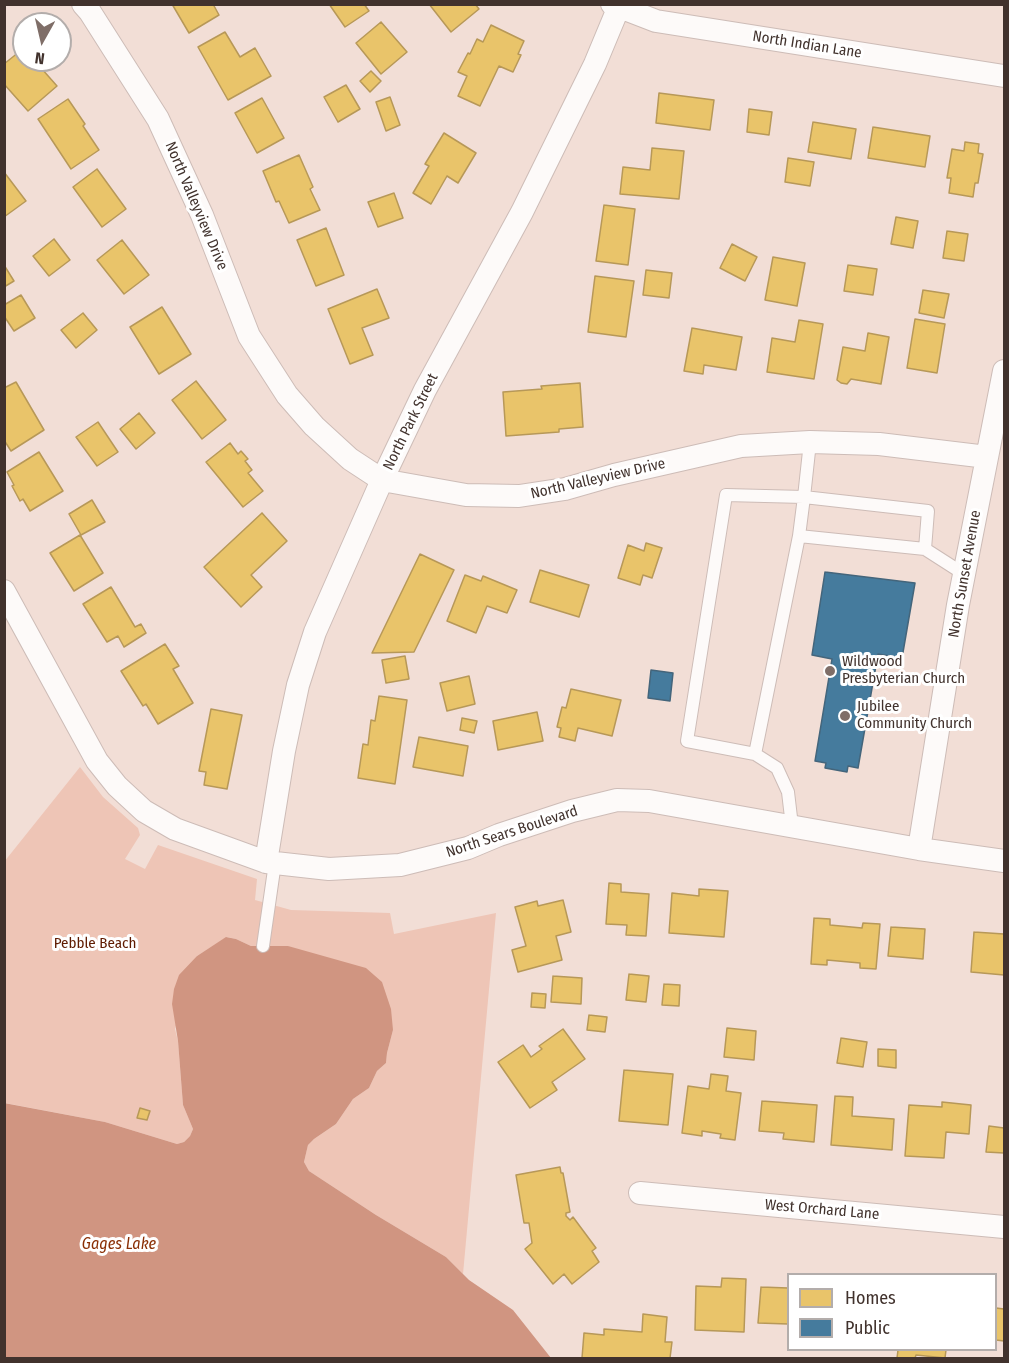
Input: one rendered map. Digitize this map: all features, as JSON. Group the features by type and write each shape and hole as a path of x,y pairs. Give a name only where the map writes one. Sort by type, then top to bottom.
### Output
{"street":[{"name":"North Valleyview Drive","path":"83,4 158,119 202,215 249,336 287,395 314,426 350,459 382,480 466,495 519,496 565,489 614,475 741,446 810,442 879,444 987,458"},
{"name":"North Park Street","path":"271,862 284,751 298,686 315,632 382,480 425,390 522,212 595,64 617,5"},
{"name":"North Indian Lane","path":"617,5 656,21 1005,76"},
{"name":"North Sunset Avenue","path":"919,849 964,574 1005,371"},
{"name":"North Sears Boulevard","path":"4,591 97,760 117,786 144,811 176,829 271,862 329,869 400,865 468,848 499,835 572,811 617,800 649,801 919,849 1005,861"},
{"name":"West Orchard Lane","path":"639,1193 1005,1227"}],"lane":[{"path":"755,754 799,536 810,442"},
{"path":"792,826 788,792 777,768 755,754 687,741 726,495 804,497 928,511 925,549"},
{"path":"799,536 925,549 964,574"},
{"path":"263,946 271,862"}],"green space":[{"name":"Pebble Beach","path":"80,767 103,797 138,828 140,835 125,859 145,869 158,845 257,879 255,900 291,910 390,913 394,934 496,913 463,1274 446,1257 309,1171 304,1162 308,1145 336,1124 353,1099 369,1088 377,1071 386,1063 393,1030 288,946 251,946 227,937 197,956 175,1029 183,1105 193,1129 184,1142 177,1144 105,1122 5,1103 4,862"}],"water":[{"name":"Gages Lake","path":"226,937 251,946 288,946 366,968 382,982 391,1009 393,1030 386,1063 377,1071 369,1088 353,1099 336,1124 308,1145 304,1162 309,1171 446,1257 469,1280 513,1310 551,1358 5,1358 4,1103 105,1122 177,1144 184,1142 193,1129 183,1105 178,1041 172,1004 174,989 179,975 197,956"}],"building: Homes":[{"path":"172,4 213,4 219,15 189,33"},
{"path":"329,4 364,4 369,11 345,27"},
{"path":"429,4 475,4 479,9 451,32"},
{"path":"381,22 407,52 381,74 356,43"},
{"path":"491,25 524,41 518,54 521,55 513,72 499,66 480,106 458,96 467,76 458,72 477,39 483,42"},
{"path":"225,32 240,57 255,48 271,76 228,100 198,47"},
{"path":"12,58 12,72 45,72 57,86 28,111 4,84 4,64"},
{"path":"371,71 381,81 370,92 360,81"},
{"path":"346,85 360,109 338,122 324,97"},
{"path":"659,93 714,100 710,130 656,123"},
{"path":"390,97 400,125 386,131 376,102"},
{"path":"262,98 284,138 257,153 235,113"},
{"path":"68,99 99,150 71,169 38,119"},
{"path":"749,109 772,112 769,135 747,132"},
{"path":"813,122 856,129 851,159 808,152"},
{"path":"873,127 930,136 925,167 868,158"},
{"path":"444,133 476,153 458,183 447,176 431,204 413,193 429,166 425,164"},
{"path":"965,142 979,144 978,153 983,154 973,197 949,193 951,178 947,178 952,149 964,151"},
{"path":"652,148 684,151 679,199 620,194 623,167 650,170"},
{"path":"299,155 313,187 310,189 320,210 289,223 279,201 276,202 263,171"},
{"path":"788,158 814,162 810,186 785,182"},
{"path":"97,169 126,209 102,227 73,187"},
{"path":"4,172 26,201 4,217"},
{"path":"394,193 403,218 378,227 368,202"},
{"path":"604,205 635,209 628,265 596,261"},
{"path":"896,217 918,221 913,248 891,244"},
{"path":"326,228 344,275 316,286 297,240"},
{"path":"947,231 968,234 964,261 943,258"},
{"path":"54,239 70,260 49,276 33,256"},
{"path":"122,240 149,275 124,294 97,260"},
{"path":"732,244 757,257 745,281 720,268"},
{"path":"773,257 805,263 797,306 765,300"},
{"path":"4,265 14,281 4,287"},
{"path":"848,265 877,269 873,295 844,291"},
{"path":"646,270 672,273 669,298 643,295"},
{"path":"595,276 634,281 626,337 588,332"},
{"path":"377,289 389,318 362,328 373,355 350,364 328,309"},
{"path":"923,290 949,294 944,318 919,313"},
{"path":"21,295 35,318 14,331 4,316 4,305"},
{"path":"162,307 191,354 159,374 130,327"},
{"path":"83,313 97,330 76,348 61,330"},
{"path":"915,319 945,324 937,373 907,368"},
{"path":"799,320 823,324 814,379 767,372 772,338 795,342"},
{"path":"692,328 742,337 736,370 704,365 703,374 684,371"},
{"path":"868,333 889,337 881,384 851,379 847,384 841,383 837,380 843,347 865,351"},
{"path":"196,381 226,420 202,439 172,400"},
{"path":"16,382 44,430 11,451 4,440 4,388"},
{"path":"580,383 583,427 559,429 559,432 506,436 503,392"},
{"path":"139,413 155,433 136,449 120,429"},
{"path":"98,422 118,452 97,466 76,437"},
{"path":"230,443 238,454 241,451 248,459 245,461 252,470 248,473 263,491 243,507 206,462"},
{"path":"39,452 63,491 30,511 23,499 20,501 7,472"},
{"path":"92,500 105,522 81,535 69,514"},
{"path":"262,513 287,541 251,575 262,587 241,607 204,567"},
{"path":"80,535 103,573 74,591 50,553"},
{"path":"646,543 662,548 652,578 643,575 640,585 618,578 628,545 644,551"},
{"path":"420,554 454,570 414,652 372,653"},
{"path":"540,570 589,585 579,617 530,602"},
{"path":"465,575 481,581 483,576 517,590 507,613 487,606 476,633 447,621"},
{"path":"111,587 135,627 141,624 146,633 124,647 118,636 107,642 83,604"},
{"path":"165,644 179,666 173,669 193,703 158,724 146,704 143,706 121,671"},
{"path":"405,656 409,679 386,683 382,660"},
{"path":"469,676 475,704 447,711 440,683"},
{"path":"571,689 621,700 612,736 578,728 575,741 559,737 561,728 557,727 562,707 566,708"},
{"path":"379,696 407,700 395,784 358,778 363,744 368,745 371,720 375,721"},
{"path":"211,709 242,715 227,789 204,785 206,772 199,771"},
{"path":"537,712 543,741 498,750 493,721"},
{"path":"462,718 477,721 474,733 460,730"},
{"path":"419,737 468,746 463,776 413,767"},
{"path":"609,883 621,884 621,892 649,894 646,936 626,935 627,925 606,924"},
{"path":"699,889 728,891 724,937 669,933 672,893 699,896"},
{"path":"563,900 571,932 556,936 562,960 518,972 512,950 526,946 515,907 537,901 538,906"},
{"path":"814,918 830,919 830,925 862,928 863,923 880,924 876,969 860,968 860,963 827,960 827,965 811,964"},
{"path":"891,927 925,929 923,959 888,956"},
{"path":"974,932 1004,934 1004,975 971,972"},
{"path":"629,974 649,976 646,1002 626,1000"},
{"path":"553,976 582,978 581,1004 551,1002"},
{"path":"664,984 680,985 679,1006 662,1005"},
{"path":"532,993 546,994 545,1008 531,1007"},
{"path":"589,1015 607,1017 605,1032 587,1030"},
{"path":"727,1028 756,1031 754,1060 724,1057"},
{"path":"563,1029 585,1059 552,1082 557,1090 530,1108 498,1062 523,1045 531,1057 542,1049 539,1046"},
{"path":"841,1038 867,1042 863,1067 837,1063"},
{"path":"878,1049 896,1050 896,1068 878,1066"},
{"path":"624,1070 673,1074 668,1125 619,1121"},
{"path":"711,1074 728,1076 726,1091 741,1093 735,1140 720,1138 721,1134 702,1131 702,1136 682,1133 688,1086 709,1089"},
{"path":"835,1096 853,1097 852,1116 894,1119 892,1150 831,1145"},
{"path":"762,1101 817,1105 814,1142 783,1139 784,1133 759,1131"},
{"path":"942,1102 971,1105 969,1134 946,1132 944,1158 905,1156 909,1105 942,1107"},
{"path":"140,1108 150,1111 147,1120 137,1118"},
{"path":"989,1126 1004,1128 1004,1153 986,1152"},
{"path":"560,1167 570,1212 566,1213 566,1216 570,1220 573,1217 596,1248 592,1251 599,1262 572,1284 564,1274 553,1284 525,1249 532,1243 529,1223 524,1223 516,1175"},
{"path":"722,1278 746,1279 744,1332 695,1330 696,1286 721,1287"},
{"path":"761,1287 787,1288 787,1324 758,1323"},
{"path":"997,1308 1004,1309 1004,1341 997,1340"},
{"path":"643,1314 667,1317 665,1342 672,1342 670,1358 582,1358 584,1333 604,1335 604,1329 642,1332"},
{"path":"898,1351 946,1351 945,1358 916,1355 915,1358 897,1358"}],"building: Public":[{"name":"Jubilee Community Church","path":"825,572 915,583 902,658 878,654 858,768 848,766 847,772 825,768 826,763 815,761 832,659 812,655"},
{"path":"651,670 673,673 670,701 648,698"}],"place":[{"name":"Wildwood Presbyterian Church","path":"830,671"},
{"name":"Jubilee Community Church","path":"845,716"}]}
